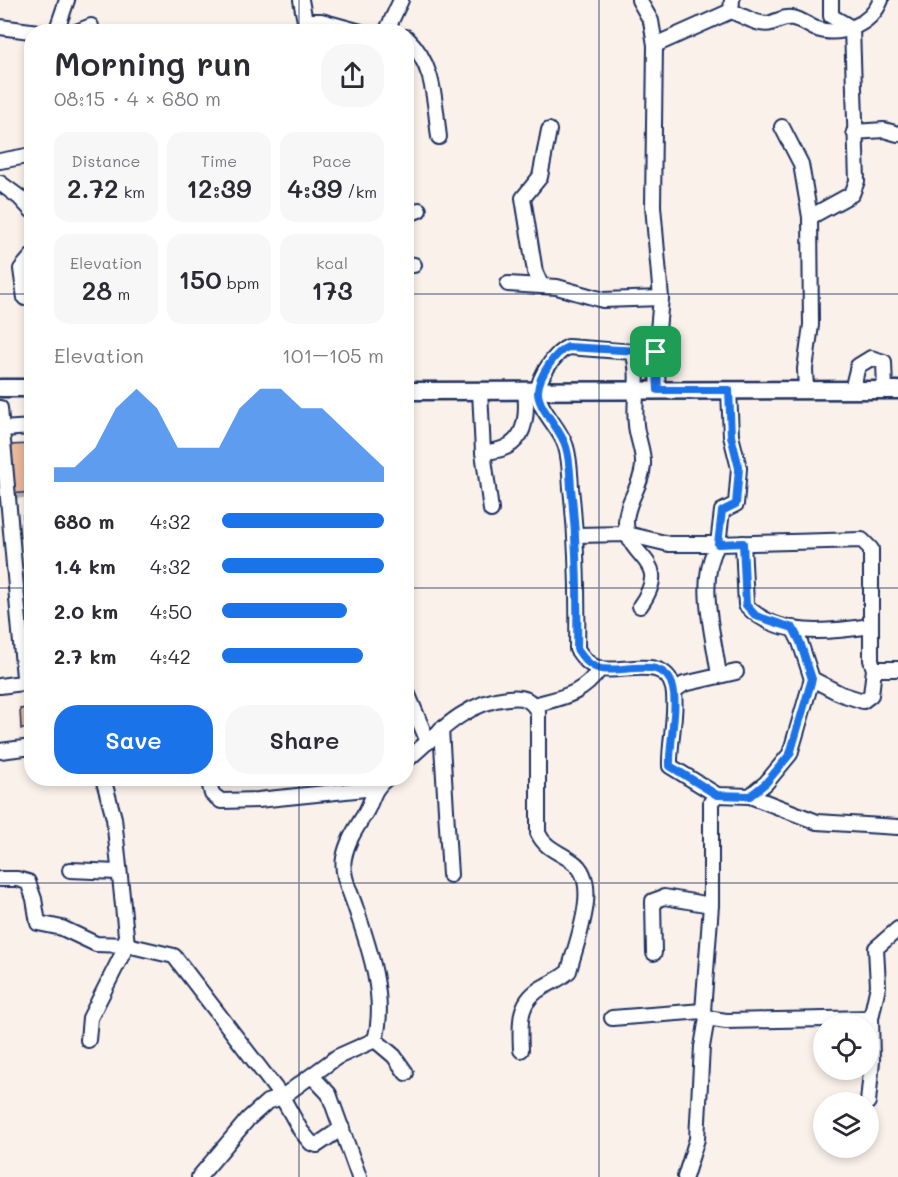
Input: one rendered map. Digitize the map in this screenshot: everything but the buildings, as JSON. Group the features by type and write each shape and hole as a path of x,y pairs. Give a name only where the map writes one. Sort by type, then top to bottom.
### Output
{"main road":[{"path":"0,388 24,388"},
{"path":"414,390 891,390"}],"street":[{"path":"59,24 67,0"},
{"path":"301,0 307,24"},
{"path":"390,24 401,0"},
{"path":"639,0 651,21 655,45 653,206 661,298 656,352 658,390"},
{"path":"831,0 831,16 852,28"},
{"path":"655,45 732,5 762,23 772,24 778,19 791,17 820,29 852,28 868,21 880,0"},
{"path":"313,24 321,21 332,24"},
{"path":"0,27 24,30"},
{"path":"810,217 852,194 857,181 852,28"},
{"path":"414,44 421,51 432,78 439,137"},
{"path":"782,127 801,164 810,217 811,325 805,369 806,390"},
{"path":"541,285 535,272 523,198 540,177 549,130"},
{"path":"854,132 884,130 898,134"},
{"path":"0,161 24,156"},
{"path":"0,183 24,202"},
{"path":"24,265 21,269 24,291"},
{"path":"508,284 557,287 603,300 661,298"},
{"path":"483,452 500,452 513,444 528,411 532,390 558,351 568,347 656,352"},
{"path":"633,352 637,363 635,424 644,465 630,501 626,519 627,534 647,561 653,578 652,588 640,606"},
{"path":"852,390 858,366 872,358 884,362 891,390"},
{"path":"480,390 483,452 491,510"},
{"path":"532,390 542,409 556,423 566,447 577,535 577,649 585,661 600,669 658,669 670,678 674,691 670,766 717,795 750,796 817,822 898,827"},
{"path":"719,676 707,583 712,554 718,544 722,511 736,504 739,468 731,436 729,390"},
{"path":"0,408 5,506 24,677 22,683 0,686"},
{"path":"2,429 24,428"},
{"path":"577,535 627,534 669,544 862,540 871,549 871,660 874,669 871,695 863,701 841,694 812,679"},
{"path":"743,543 746,605 756,616 793,628 820,633 871,626"},
{"path":"750,796 766,783 790,754 812,679 793,628"},
{"path":"534,705 579,690 590,683 600,669"},
{"path":"874,669 898,669"},
{"path":"674,691 684,684 736,672"},
{"path":"414,754 441,729 470,708 492,699 523,698 534,705 540,718 537,756 538,833 546,846 578,865 586,876 588,893 569,971 537,990 523,1005 520,1012 522,1050"},
{"path":"414,709 428,742"},
{"path":"441,729 450,875"},
{"path":"0,751 24,748"},
{"path":"88,1040 90,1018 127,945 114,818 105,786"},
{"path":"210,786 212,794 221,801 258,800 375,788"},
{"path":"375,1040 380,1022 379,1002 370,958 346,881 344,860 348,842 368,808 377,786"},
{"path":"685,1177 697,1139 711,905 711,802 717,795"},
{"path":"70,870 118,872"},
{"path":"0,879 27,882 34,899 38,923 62,928 96,944 127,945 174,956 282,1097 301,1131 311,1143 316,1145 342,1128"},
{"path":"654,953 653,901 664,897 711,905"},
{"path":"871,1014 878,986 876,948 898,929"},
{"path":"612,1018 705,1014 726,1021 813,1019"},
{"path":"375,1040 394,1056 406,1073"},
{"path":"200,1177 248,1119 267,1102 282,1097 336,1057 375,1040"},
{"path":"312,1076 329,1094 359,1177"}],"route":[{"path":"568,347 656,352 658,390 729,390 731,436 739,468 736,504 722,511 718,544 743,543 746,605 756,616 793,628 812,679 790,754 766,783 750,796 717,795 670,766 674,691 670,678 658,669 600,669 585,661 577,649 577,535 566,447 556,423 542,409 538,390 552,358 558,351 568,347"}]}
